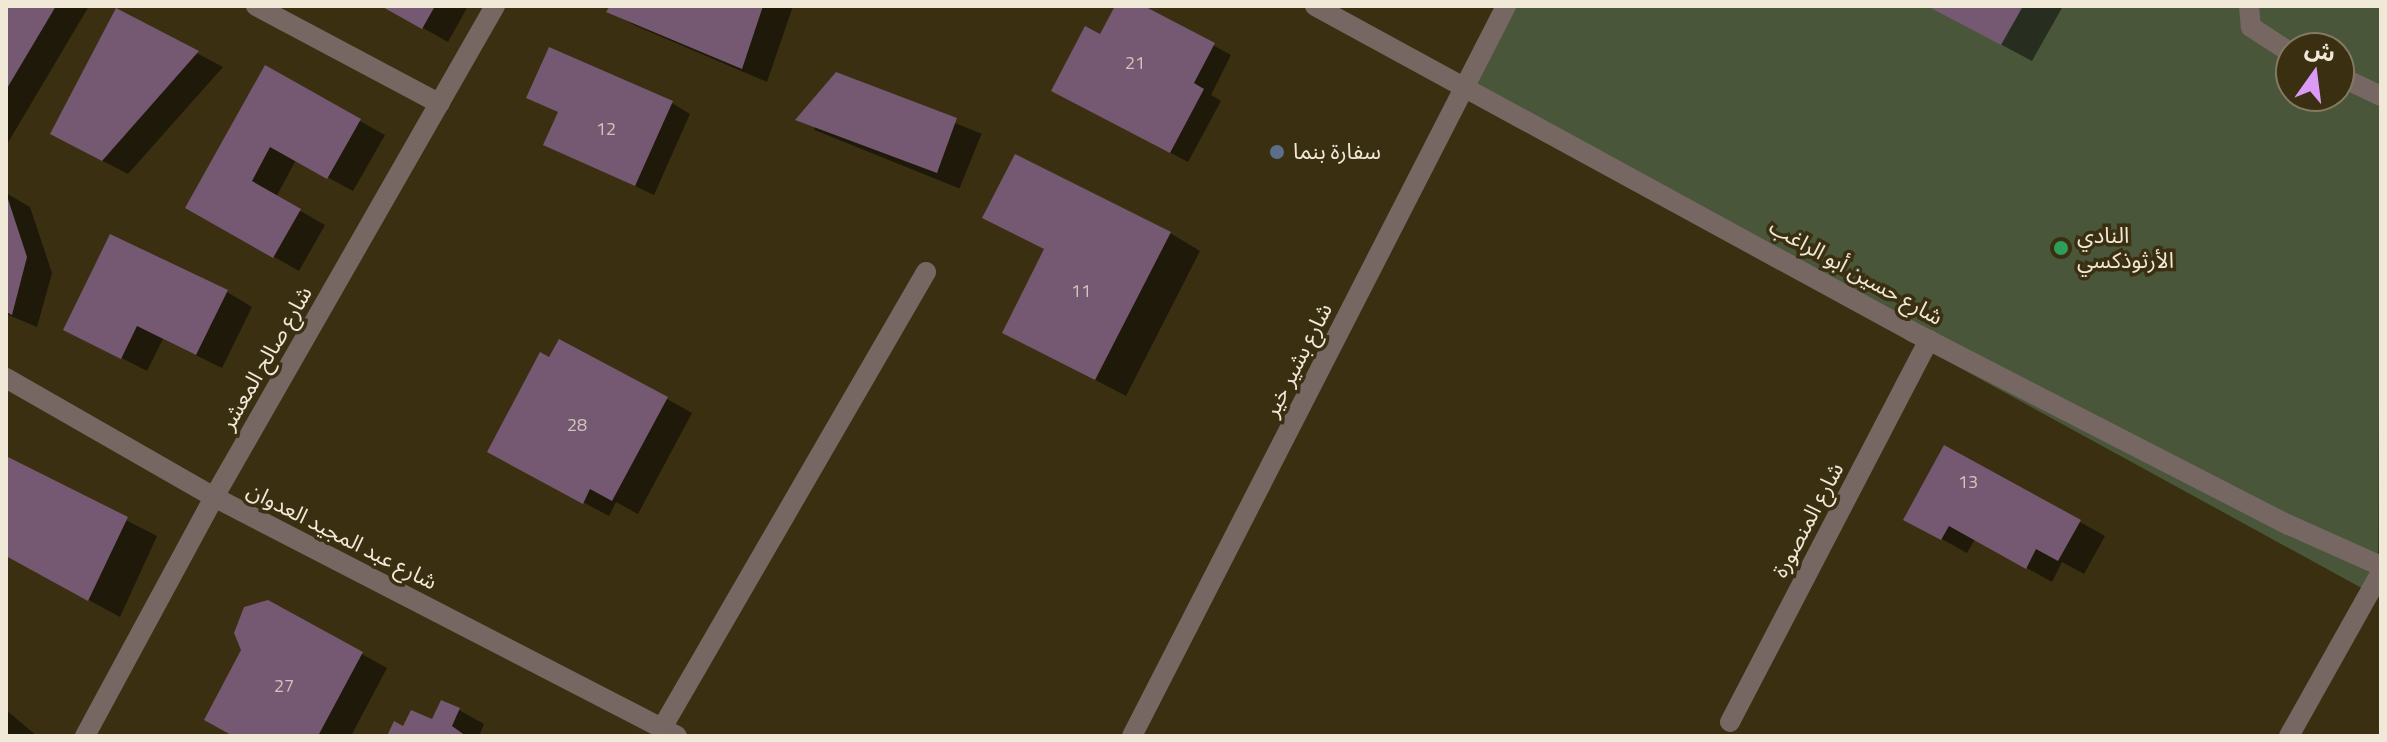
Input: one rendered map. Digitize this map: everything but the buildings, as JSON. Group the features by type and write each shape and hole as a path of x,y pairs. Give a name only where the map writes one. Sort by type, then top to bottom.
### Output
{"street":[{"path":"256,6 440,104"},
{"name":"شارع صالح المعشر","path":"85,736 214,497 495,6"},
{"name":"شارع حسين أبو الراغب","path":"1315,6 1929,340 2289,525 2381,566"},
{"name":"شارع بشير خير","path":"1132,736 1506,6"},
{"path":"2249,6 2251,27 2275,43"},
{"path":"2355,84 2381,96"},
{"name":"شارع عبد المجيد العدوان","path":"6,378 214,497 670,732 926,272"},
{"name":"شارع المنصورة","path":"1730,722 1929,340"},
{"path":"2289,736 2381,572"}],"green space":[{"name":"النادي الأرثوذكسي","path":"1516,6 2381,6 2378,597 1469,99"}],"place":[{"name":"سفارة بنما","path":"1277,152"},
{"name":"النادي الأرثوذكسي","path":"2061,248"}]}
